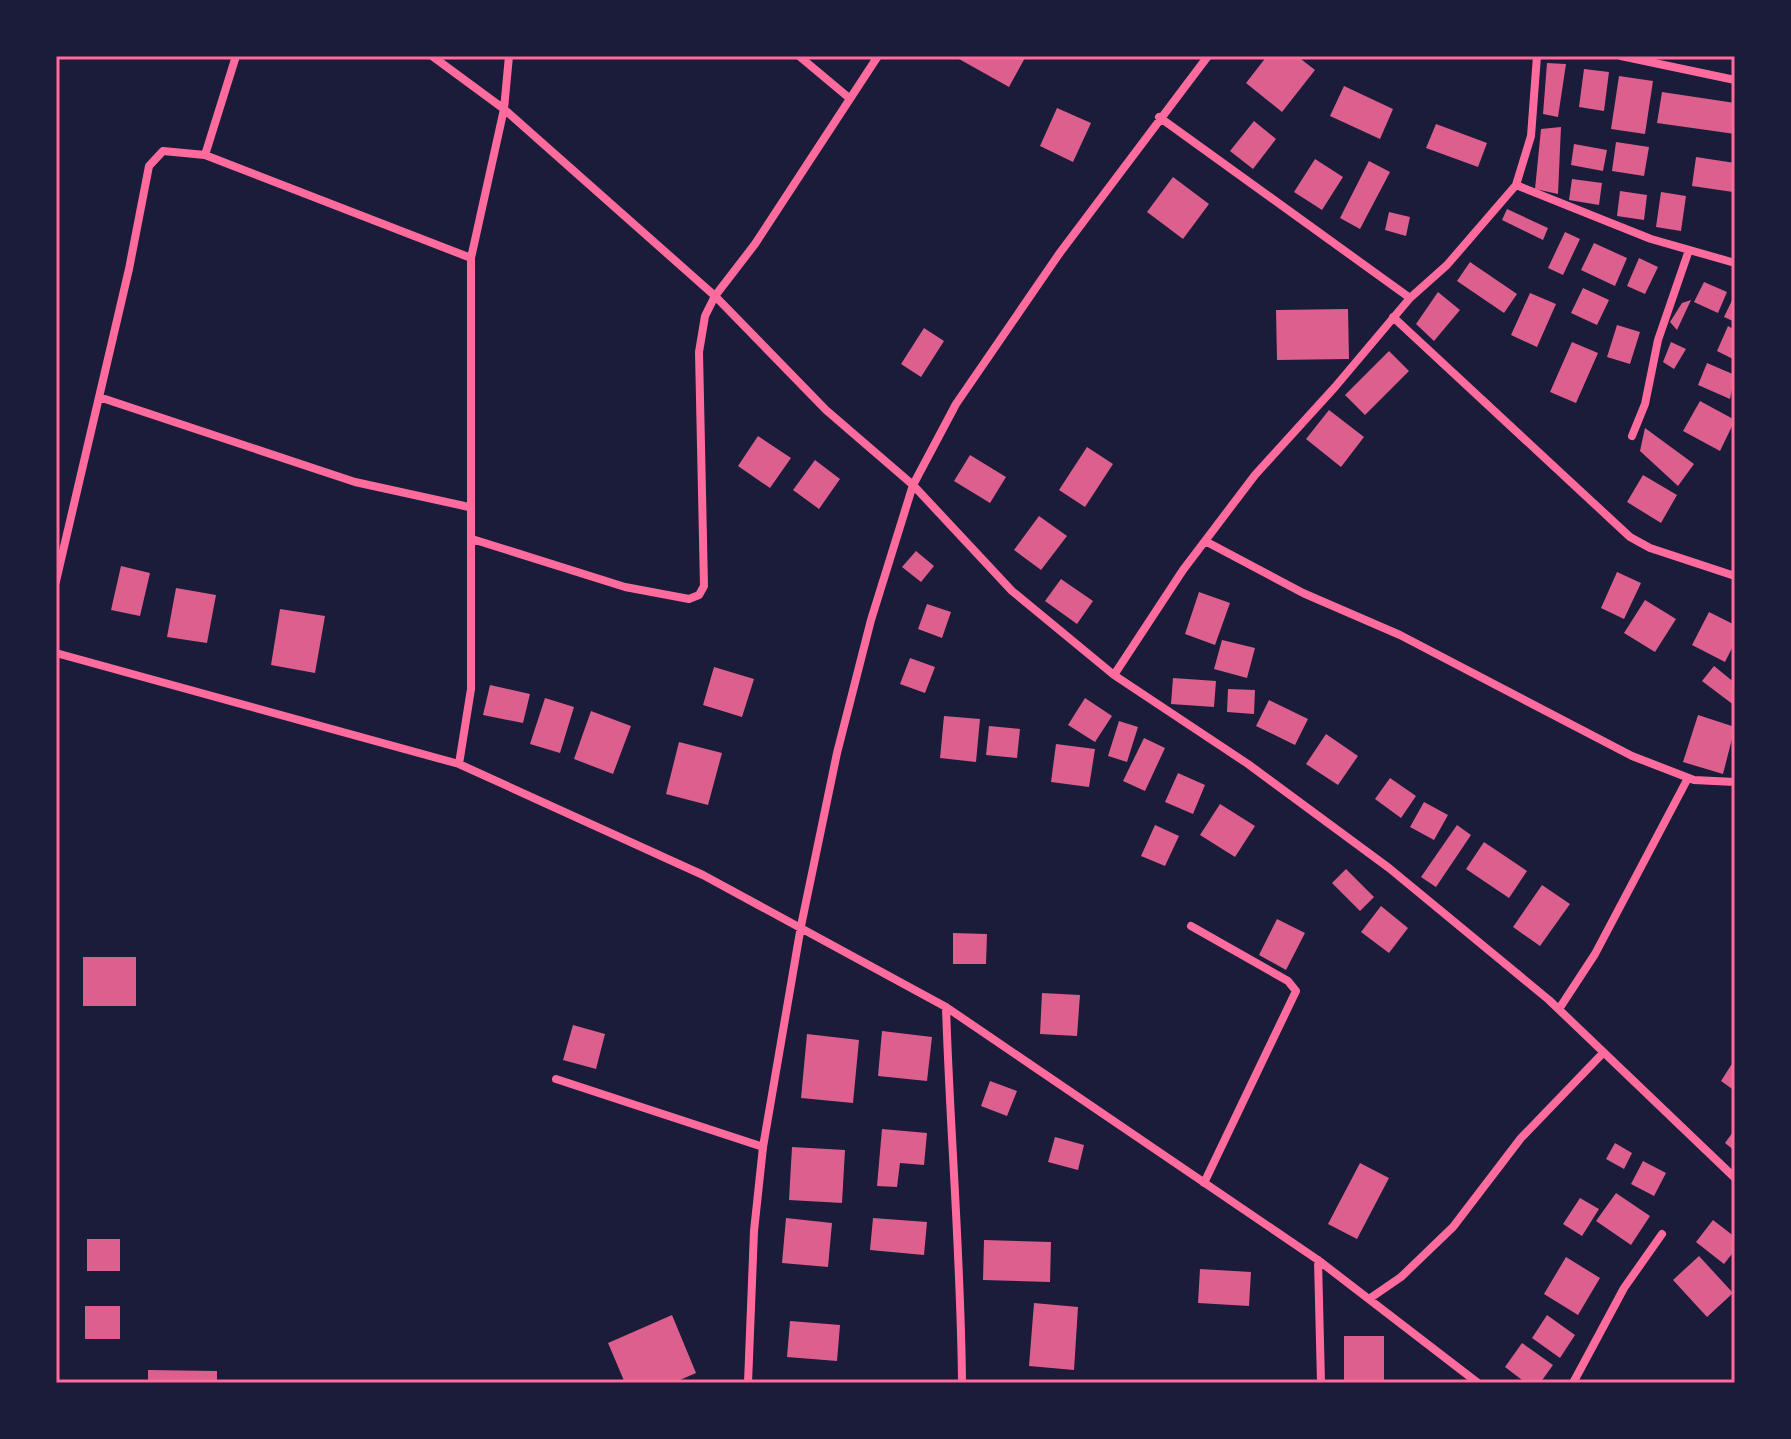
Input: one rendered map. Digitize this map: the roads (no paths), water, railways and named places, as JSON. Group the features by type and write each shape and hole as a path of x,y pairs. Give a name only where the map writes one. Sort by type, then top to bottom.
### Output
{"street":[{"path":"205,155 236,56"},
{"path":"432,56 504,109 715,296 826,410 913,485 1012,591 1114,675 1248,764 1389,868 1559,1009 1735,1178"},
{"path":"459,764 471,689 471,258 504,109 509,56"},
{"path":"799,56 848,97"},
{"path":"472,539 625,587 689,599 699,595 704,586 699,352 705,316 715,296 755,244 848,97 878,56"},
{"path":"748,1383 754,1231 763,1147 801,926 837,753 871,620 913,485 956,404 1159,117 1208,56"},
{"path":"1114,675 1205,541 1255,475 1410,298 1447,265 1516,185 1531,136 1537,56"},
{"path":"1621,56 1735,80"},
{"path":"1159,117 1410,298"},
{"path":"56,581 149,166 163,151 205,155 471,258"},
{"path":"1516,185 1651,239 1735,263"},
{"path":"1632,436 1645,404 1658,340 1689,250"},
{"path":"1393,317 1630,537 1650,548 1735,576"},
{"path":"99,397 355,482 469,507"},
{"path":"1205,541 1303,593 1413,642 1632,756 1688,778 1735,782"},
{"path":"56,653 459,764 703,875 946,1007 1318,1260 1478,1383"},
{"path":"1559,1009 1595,954 1688,778"},
{"path":"1191,926 1288,981 1296,991 1204,1183"},
{"path":"946,1007 951,1158 961,1271 962,1383"},
{"path":"1369,1299 1401,1277 1453,1227 1521,1138 1603,1053"},
{"path":"556,1079 763,1147"},
{"path":"1573,1383 1624,1288 1662,1234"},
{"path":"1318,1260 1321,1383"}]}
